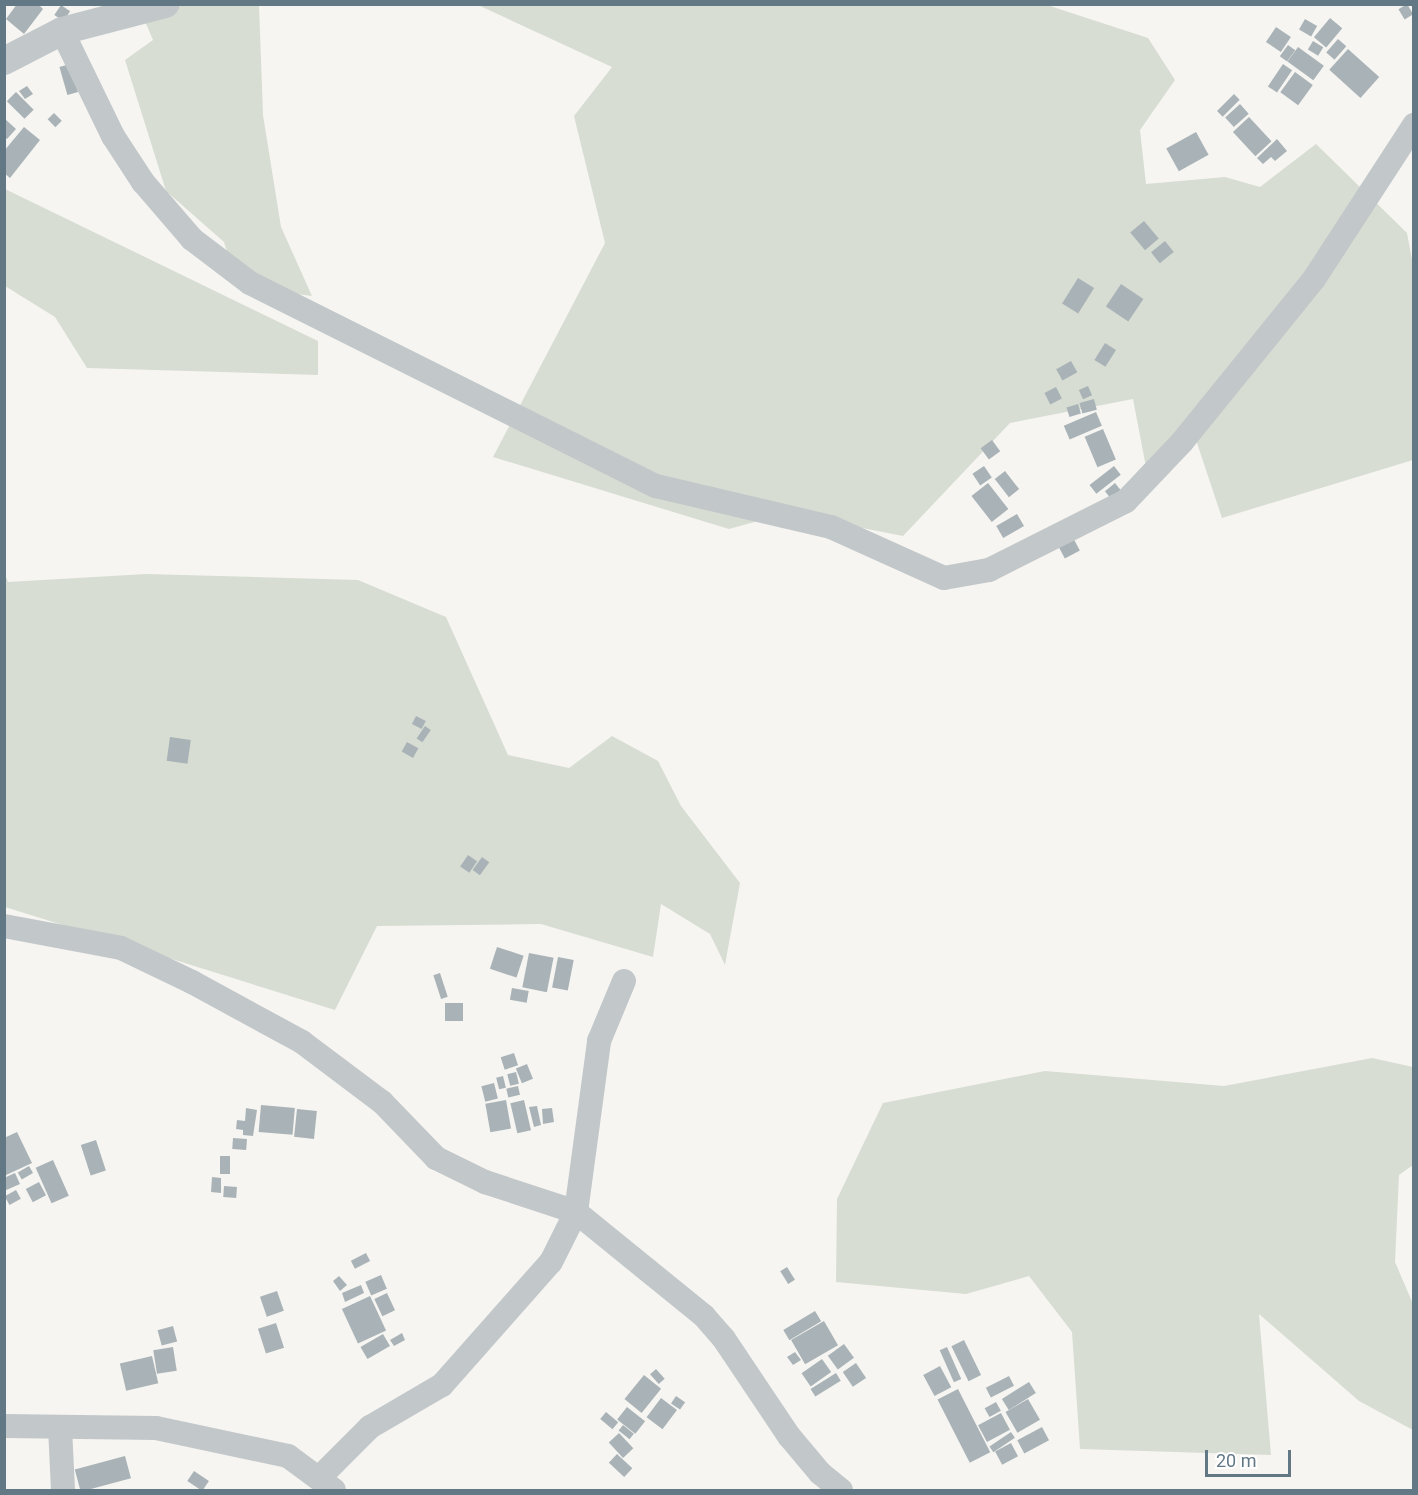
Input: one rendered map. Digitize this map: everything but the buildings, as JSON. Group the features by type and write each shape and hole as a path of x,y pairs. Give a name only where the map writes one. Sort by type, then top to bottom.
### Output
{"street":[{"path":"4,61 62,31 166,4"},
{"path":"62,31 113,136 143,182 192,239 250,283 656,486 831,527 944,578 989,570 1026,554 1126,501 1148,479 1314,279 1413,125"},
{"path":"4,926 121,948 192,982 302,1042 382,1102 436,1158 485,1182 576,1212 704,1316 795,1443 820,1473 841,1491"},
{"path":"4,1426 156,1428 288,1456 327,1484 370,1427 441,1385 462,1365 551,1262 576,1212 599,1041 624,981"},
{"path":"60,1427 63,1491"}],"shaded area":[{"path":"1044,4 1148,38 1175,80 1140,130 1146,184 1225,177 1260,187 1316,144 1407,233 1414,270 1413,460 1222,518 1196,440 1146,467 1133,399 1010,423 903,536 786,513 729,529 493,457 605,243 574,116 612,67 478,5"},
{"path":"138,5 259,5 263,115 281,227 312,296 238,286 224,242 166,191 125,60 153,40"},
{"path":"5,189 318,341 318,375 87,368 55,317 5,286"},
{"path":"4,571 8,582 146,574 358,580 446,617 508,755 569,768 612,736 658,761 681,806 740,883 725,965 710,934 661,904 653,957 541,924 377,926 335,1010 5,907"},
{"path":"1372,1058 1413,1067 1413,1165 1399,1175 1395,1262 1413,1304 1413,1430 1359,1401 1259,1314 1271,1455 1080,1449 1072,1332 1029,1276 966,1294 836,1282 837,1199 883,1103 1045,1071 1224,1086"}]}
